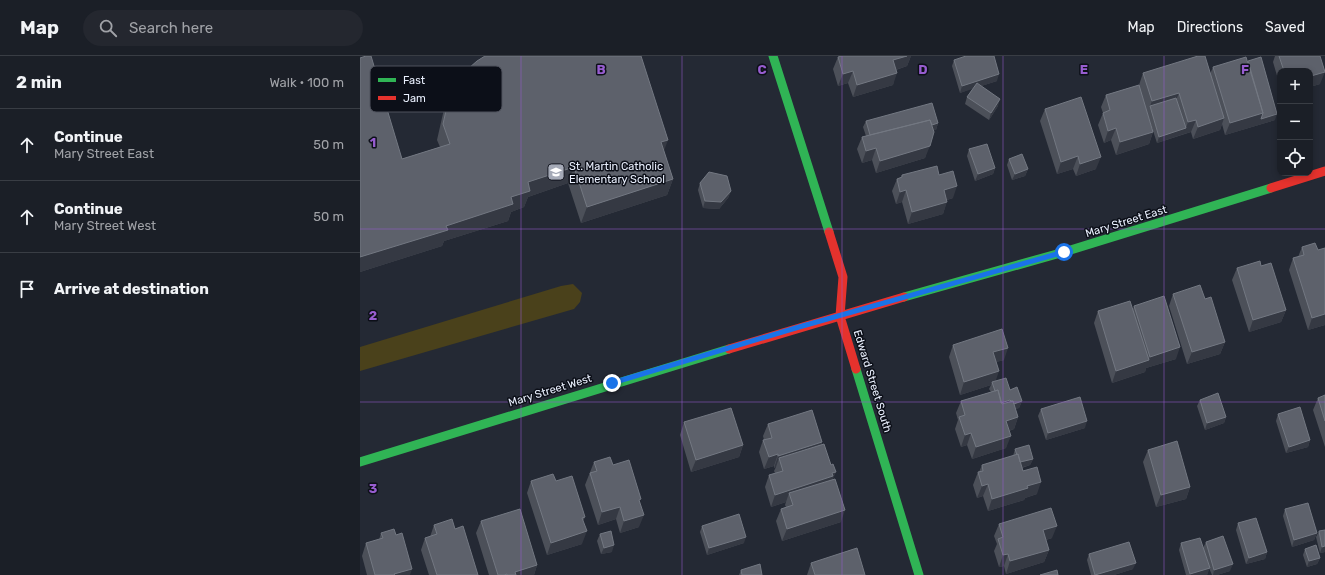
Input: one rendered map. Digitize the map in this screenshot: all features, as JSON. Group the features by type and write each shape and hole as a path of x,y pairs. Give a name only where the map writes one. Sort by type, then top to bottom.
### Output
{"street":[{"name":"Edward Street South","path":"773,56 843,277 840,316 919,575"},
{"name":"Mary Street East","path":"840,316 1064,252 1325,171"},
{"name":"Mary Street West","path":"360,462 612,383 840,316"}],"shaded area":[{"path":"573,284 582,293 580,302 574,309 360,371 360,347 561,286"}],"building":[{"path":"371,56 374,66 370,66 370,112 388,112 402,159 450,144 443,124 446,112 502,112 502,66 471,66 485,56 641,56 668,140 661,142 673,179 587,207 574,167 528,182 530,191 511,197 513,204 446,226 448,230 360,257 360,58"},
{"path":"907,56 893,60 897,73 857,85 853,71 843,74 838,57"},
{"path":"966,56 994,56 999,74 962,86 954,60"},
{"path":"1198,56 1205,56 1224,118 1198,127 1196,120 1188,122 1179,93 1152,101 1143,73"},
{"path":"1279,56 1320,56 1325,72 1313,75 1313,68 1283,68"},
{"path":"1246,57 1263,113 1230,123 1213,67"},
{"path":"1261,57 1277,114 1261,119 1263,113 1248,61"},
{"path":"977,83 1000,99 991,113 967,97"},
{"path":"1139,85 1153,132 1120,142 1116,128 1108,131 1103,113 1110,110 1106,95"},
{"path":"1081,97 1101,157 1080,164 1078,156 1061,162 1045,109"},
{"path":"1176,98 1186,128 1159,137 1150,106"},
{"path":"932,103 938,123 932,125 930,120 870,135 866,121"},
{"path":"930,120 934,132 930,146 880,161 876,148 866,151 862,137"},
{"path":"987,144 995,168 978,174 969,149"},
{"path":"1022,154 1028,169 1015,174 1009,159"},
{"path":"937,166 939,175 953,171 957,186 944,190 947,202 912,212 906,190 900,192 897,179 902,177 902,175"},
{"path":"709,172 727,176 731,191 721,202 705,201 700,183"},
{"path":"1315,243 1318,250 1325,248 1325,314 1312,318 1293,258 1304,255 1302,247"},
{"path":"1260,261 1261,266 1271,263 1286,310 1253,320 1237,268"},
{"path":"1200,285 1205,299 1211,297 1225,342 1192,352 1173,294"},
{"path":"1164,296 1180,347 1150,357 1134,306"},
{"path":"1130,301 1149,360 1116,371 1098,311"},
{"path":"1002,329 1008,348 993,352 999,371 964,382 953,345"},
{"path":"1006,378 1010,390 1017,387 1022,401 1014,404 1013,401 1010,400 1001,403 998,390 995,391 992,382"},
{"path":"998,390 1002,404 1013,401 1018,417 1006,421 1011,436 976,447 971,433 965,435 959,417 965,415 961,401"},
{"path":"1218,393 1226,417 1207,423 1200,400"},
{"path":"1325,395 1325,421 1318,398"},
{"path":"1080,397 1087,421 1048,433 1041,409"},
{"path":"1300,407 1310,440 1289,447 1278,414"},
{"path":"731,408 743,445 696,460 684,422"},
{"path":"812,410 822,442 778,456 778,454 769,457 763,440 772,438 768,424"},
{"path":"1177,441 1190,487 1161,495 1148,450"},
{"path":"824,444 831,465 833,464 836,472 832,473 833,476 775,495 769,475 783,471 779,458"},
{"path":"1029,445 1033,459 1020,462 1015,449"},
{"path":"1018,454 1023,471 1037,467 1041,482 1027,486 1028,488 992,499 988,484 982,486 978,472 983,471 982,465"},
{"path":"610,457 613,465 629,460 641,499 639,500 644,515 624,521 620,507 602,512 590,473 597,471 594,462"},
{"path":"553,474 556,481 572,476 585,517 582,518 587,531 551,543 531,481"},
{"path":"835,479 845,510 787,529 781,509 793,505 789,493"},
{"path":"1308,503 1317,533 1294,540 1285,509"},
{"path":"1051,508 1057,526 1043,530 1049,550 1010,561 1008,554 1003,555 998,539 1003,537 999,524"},
{"path":"520,509 537,565 515,572 516,575 498,575 481,521"},
{"path":"739,514 746,537 709,548 702,526"},
{"path":"1256,518 1267,552 1249,558 1238,523"},
{"path":"452,519 455,529 463,526 478,575 437,575 425,538 437,534 434,525"},
{"path":"394,529 396,535 402,533 412,569 394,574 395,575 375,575 366,543 383,538 381,533"},
{"path":"1325,530 1325,546 1322,547 1319,531"},
{"path":"611,531 614,545 604,548 600,534"},
{"path":"1223,536 1233,564 1214,570 1206,542"},
{"path":"1200,538 1210,568 1190,574 1181,543"},
{"path":"1129,542 1136,563 1095,575 1089,554"},
{"path":"1316,545 1320,558 1309,561 1305,549"},
{"path":"857,548 865,575 815,575 811,563"},
{"path":"760,564 762,575 742,575 741,570"},
{"path":"1057,570 1058,575 1040,575"}],"traffic: fast":[{"path":"773,56 829,232"},
{"path":"904,297 1064,252 1271,188"},
{"path":"360,462 729,349"},
{"path":"856,369 919,575"}],"traffic: jam":[{"path":"1271,188 1325,171"},
{"path":"829,232 843,277 840,316 856,369"},
{"path":"729,349 904,297"}],"place":[{"name":"St. Martin Catholic Elementary School","path":"556,172"}],"route":[{"path":"612,383 799,327 1064,252"}]}
